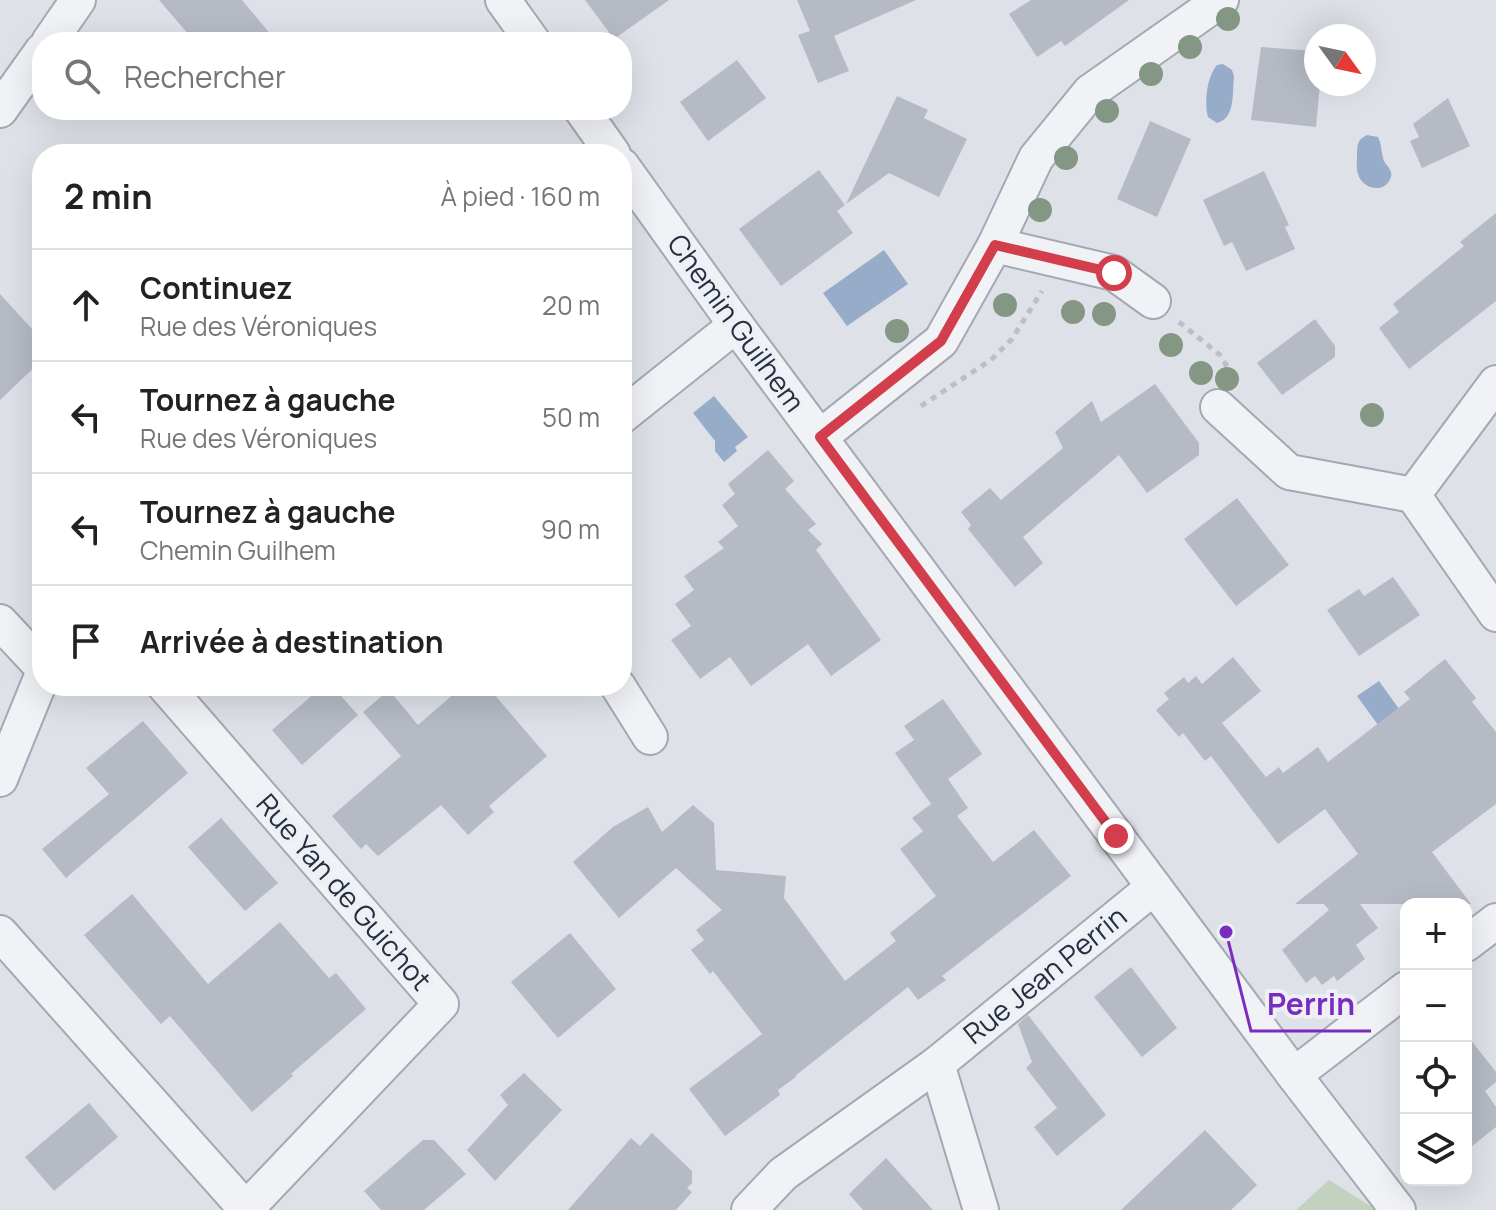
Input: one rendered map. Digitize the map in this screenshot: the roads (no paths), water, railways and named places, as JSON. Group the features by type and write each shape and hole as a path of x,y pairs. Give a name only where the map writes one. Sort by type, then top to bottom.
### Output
{"street":[{"path":"56,32 78,0"},
{"path":"503,0 526,32"},
{"path":"820,437 941,341 995,245 1036,158 1090,92 1221,0"},
{"path":"0,110 32,65"},
{"path":"589,120 606,144"},
{"name":"Chemin Guilhem","path":"632,180 736,325 1294,1075 1398,1210"},
{"path":"995,245 1114,273 1153,301"},
{"path":"632,408 736,325"},
{"path":"1413,495 1496,383"},
{"path":"1218,407 1289,472 1413,495 1496,614"},
{"path":"0,622 32,656"},
{"path":"0,779 34,696"},
{"name":"Rue Yan de Guichot","path":"0,933 246,1209 441,1004 174,696"},
{"path":"624,696 650,737"},
{"name":"Rue Jean Perrin","path":"749,1210 783,1174 937,1064 1154,887"},
{"path":"1472,939 1496,921"},
{"path":"1294,1075 1400,994"},
{"name":"Rue Jean Perrin","path":"937,1064 981,1210"}],"water":[{"path":"1223,64 1232,70 1234,76 1233,97 1227,116 1217,123 1208,117 1206,97 1214,70 1217,65"},
{"path":"1367,135 1378,137 1384,161 1391,172 1388,183 1379,188 1364,183 1357,172 1358,146"},
{"path":"884,250 908,284 847,326 823,293"},
{"path":"714,396 748,437 735,447 737,451 724,462 715,451 715,441 693,413"},
{"path":"1379,681 1407,720 1386,736 1357,696"}],"place":[{"name":"Perrin","path":"1226,932"}]}
